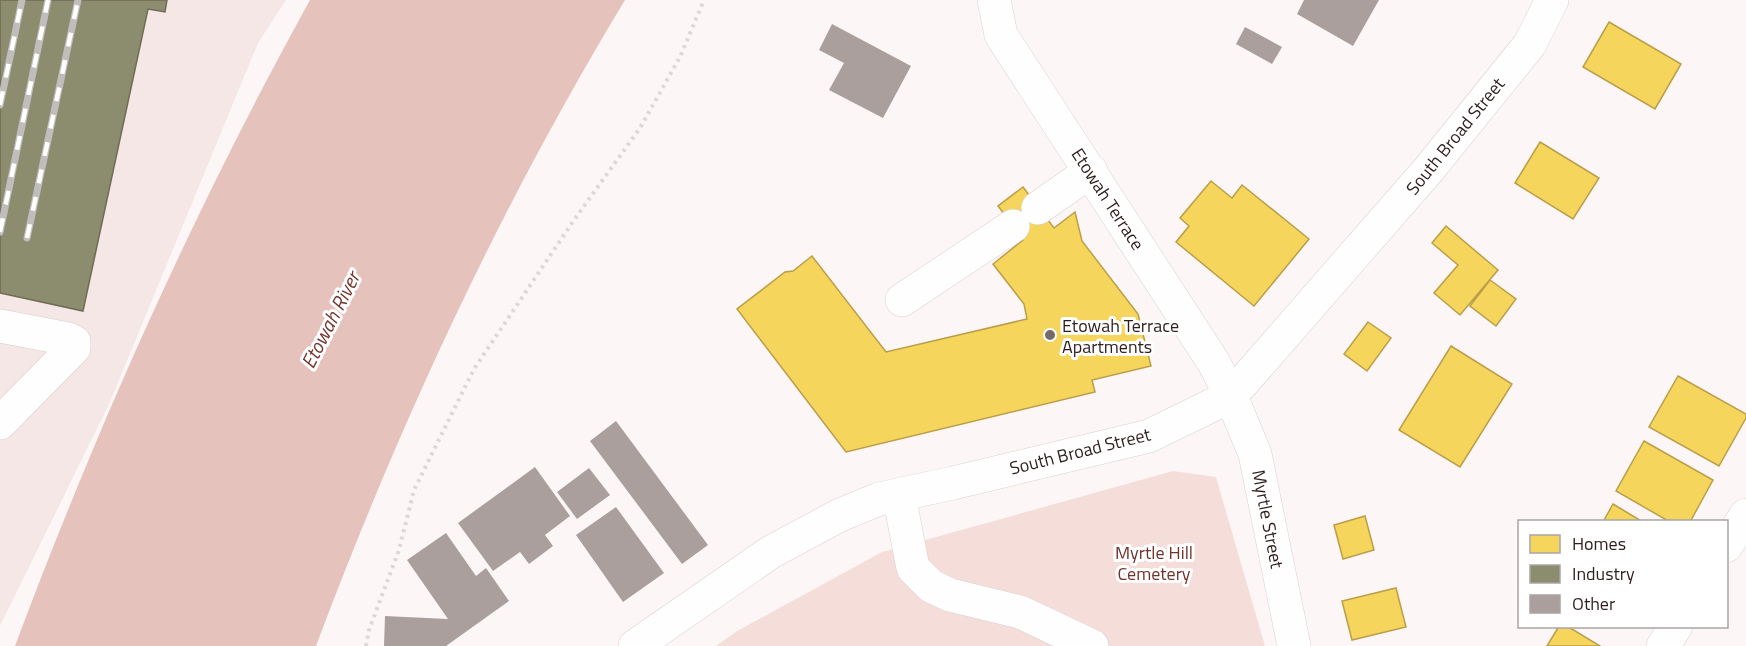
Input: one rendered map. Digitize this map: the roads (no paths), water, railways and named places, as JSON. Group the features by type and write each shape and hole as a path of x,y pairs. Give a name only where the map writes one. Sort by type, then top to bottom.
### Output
{"main road":[{"name":"Etowah Terrace","path":"994,0 1001,35 1214,363 1231,396"},
{"name":"South Broad Street","path":"635,646 771,552 840,515 879,499 1149,436 1231,396 1430,168 1530,44 1552,0"},
{"path":"902,300 1091,171"},
{"path":"0,326 74,342 74,348 0,423"},
{"name":"Myrtle Street","path":"1231,396 1255,454 1294,646"},
{"path":"899,495 913,568 930,586 950,595 1020,612 1092,646"},
{"path":"1728,543 1746,515"},
{"path":"1664,646 1675,628"}],"water":[{"name":"Etowah River","path":"310,0 625,0 536,156 456,316 382,479 316,646 15,646 80,481 150,318 227,157"}],"railway":[{"path":"0,105 22,0"},
{"path":"0,232 48,0"},
{"path":"27,238 78,0"}],"place":[{"name":"Etowah Terrace Apartments","path":"1050,335"}],"park label":[{"name":"Myrtle Hill Cemetery","path":"1154,562"}]}
